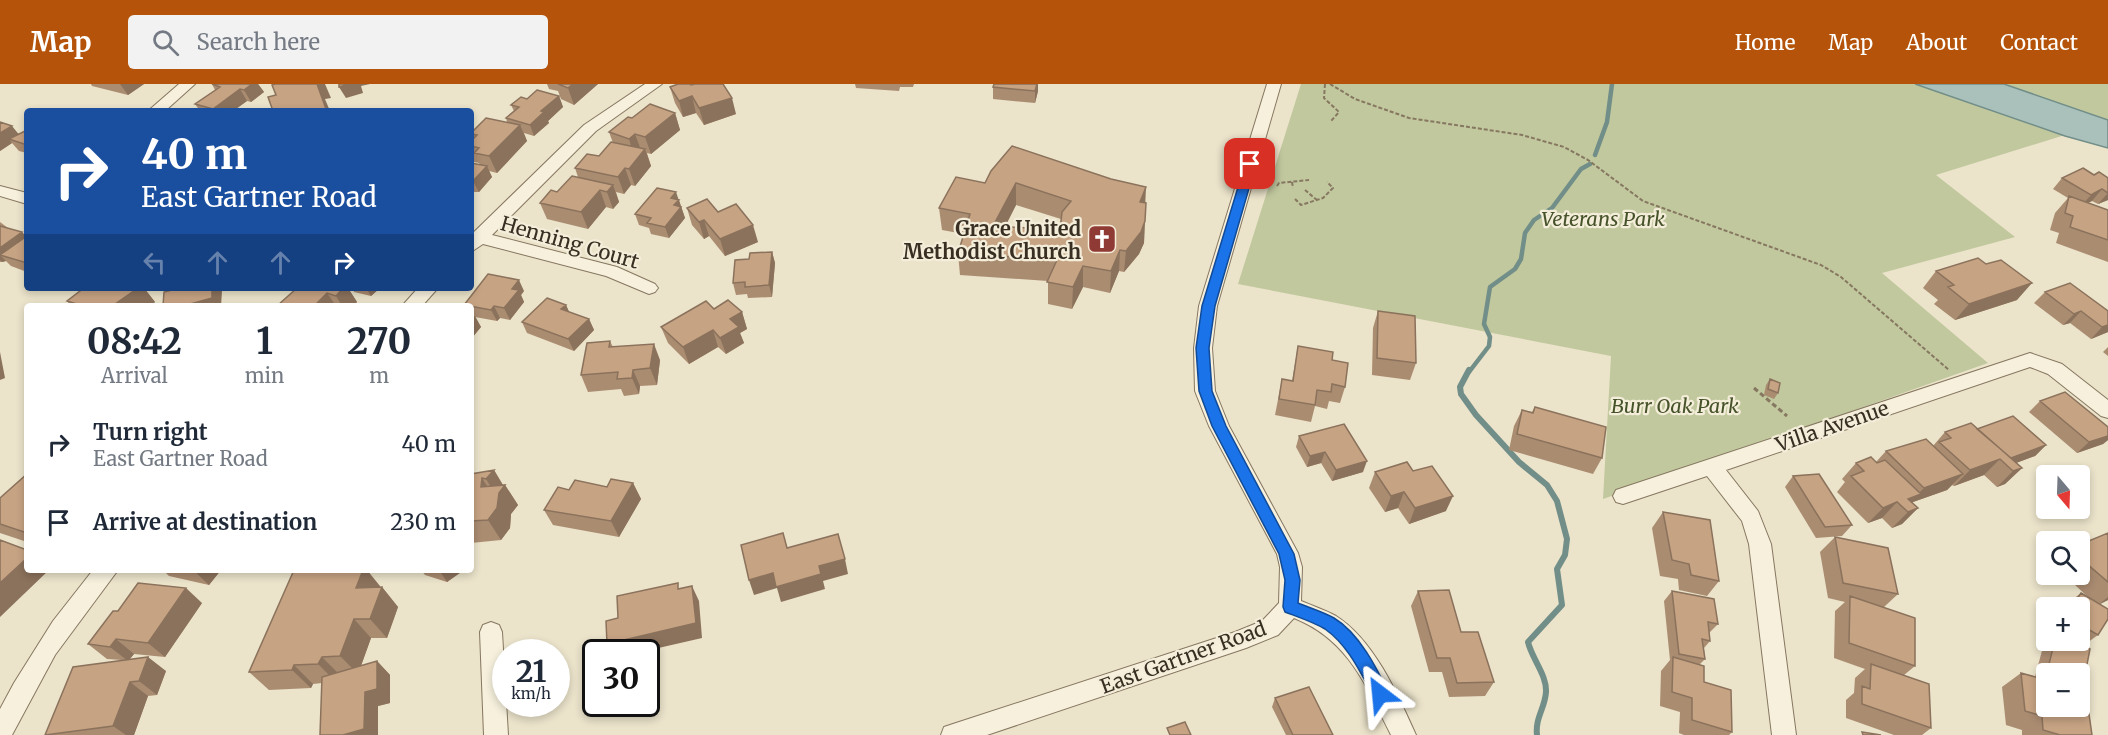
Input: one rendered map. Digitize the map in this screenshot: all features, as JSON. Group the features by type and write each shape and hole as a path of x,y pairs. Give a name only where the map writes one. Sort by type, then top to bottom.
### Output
{"street":[{"path":"160,108 188,84"},
{"path":"475,241 590,128 655,84"},
{"path":"1274,84 1208,306 1203,348 1205,391 1219,426 1287,554 1292,580 1290,607 1328,623 1343,635 1357,652 1404,735"},
{"path":"0,191 24,198"},
{"name":"Henning Court","path":"475,241 611,271 649,288"},
{"path":"414,303 426,291"},
{"name":"Villa Avenue","path":"1623,496 2030,360 2055,369 2108,411"},
{"path":"1712,467 1751,517 1760,544 1784,735"},
{"path":"0,734 42,656 67,619 105,573"},
{"name":"East Gartner Road","path":"953,735 1239,641 1270,628 1290,607"},
{"path":"491,632 496,735"}],"path":[{"path":"1325,84 1324,98 1339,112 1331,122"},
{"path":"1330,84 1351,99 1388,114 1534,138 1575,150 1598,164 1627,191 1643,201 1821,265 1841,277 1962,382"},
{"path":"1277,186 1279,183 1309,180"},
{"path":"1292,182 1293,188"},
{"path":"1295,200 1301,205 1318,201 1332,192 1333,188 1327,182"},
{"path":"1305,190 1318,201"},
{"path":"1754,388 1787,416"}],"green space":[{"name":"Veterans Park","path":"1301,84 2108,84 2108,129 2097,125 1936,175 2015,237 1882,273 1988,363 1603,499 1611,356 1238,284"}],"water":[{"path":"1915,84 2004,84 2108,120 2108,148 2065,136"}],"building":[{"path":"212,84 252,84 244,90 240,89 214,108 195,104 220,87"},
{"path":"317,84 326,108 272,108 268,97 276,95 272,85"},
{"path":"558,84 573,84 568,88"},
{"path":"678,84 723,84 732,98 699,108 692,96 679,101 670,87"},
{"path":"994,84 1037,84 1035,91 993,87"},
{"path":"537,90 559,96 541,111 544,112 530,125 506,118 519,107 511,105 521,97 527,99"},
{"path":"650,104 675,113 645,137 635,134 629,139 609,132 628,117 632,118"},
{"path":"486,118 520,125 489,156 474,153 479,148 474,147 474,138 477,135 474,134 474,130"},
{"path":"0,122 12,126 0,133"},
{"path":"24,132 24,144 9,139"},
{"path":"611,142 645,149 629,169 625,168 618,177 575,168 587,154 599,156"},
{"path":"1012,146 1111,179 1146,187 1140,202 1146,203 1145,221 1141,232 1126,251 1120,250 1111,271 1083,266 1073,287 1047,282 1057,260 958,253 970,214 939,208 956,177 985,183 991,171","holes":["1016,183 1071,201 1062,212 1060,230 993,226"]},
{"path":"474,164 487,166 474,180"},
{"path":"2083,168 2094,175 2099,172 2108,178 2108,193 2102,189 2091,195 2062,178"},
{"path":"572,176 613,185 607,192 600,190 581,212 540,203 551,190 557,192"},
{"path":"657,188 676,192 671,198 679,200 674,205 681,207 665,227 647,223 651,218 635,214"},
{"path":"2069,196 2108,210 2108,240 2070,227 2073,216 2065,213"},
{"path":"707,199 718,212 736,204 753,225 720,239 704,220 699,222 687,208"},
{"path":"0,226 22,232 0,248"},
{"path":"24,238 24,262 0,255"},
{"path":"772,252 769,285 745,287 745,282 733,283 735,260 749,259 750,253"},
{"path":"1978,258 1986,264 2001,260 2032,283 1969,304 1948,287 1954,285 1936,271"},
{"path":"488,274 519,280 512,289 519,290 504,308 494,306 491,310 474,307 474,303 466,303"},
{"path":"2070,283 2108,311 2108,325 2102,327 2081,311 2074,314 2045,292"},
{"path":"80,291 134,291 116,303 67,301"},
{"path":"212,291 212,298 194,303 163,303 164,292"},
{"path":"294,291 340,291 336,296 327,293 317,303 280,303"},
{"path":"547,298 566,305 561,309 589,319 568,339 522,322"},
{"path":"728,300 742,312 730,319 739,327 720,338 713,330 683,347 661,327 706,301 714,309"},
{"path":"1378,311 1415,316 1416,363 1377,358"},
{"path":"610,341 609,347 654,344 650,368 633,370 632,378 617,379 618,372 581,375 587,343"},
{"path":"1298,346 1333,352 1332,360 1348,363 1345,387 1332,384 1331,392 1317,390 1315,405 1279,399 1282,379 1293,381"},
{"path":"1770,379 1780,383 1778,393 1768,389"},
{"path":"2065,392 2108,427 2108,436 2089,442 2040,401"},
{"path":"1535,407 1606,427 1602,458 1517,434 1522,410 1533,413"},
{"path":"2013,416 2046,445 2011,458 1977,429"},
{"path":"1971,423 2022,468 2013,471 2000,459 1970,470 1939,442 1951,438 1945,432"},
{"path":"1344,424 1367,461 1336,470 1325,452 1310,456 1299,436"},
{"path":"1926,439 1963,474 1924,488 1886,451"},
{"path":"1871,457 1877,463 1885,460 1921,494 1908,499 1918,508 1908,512 1897,502 1883,508 1851,476 1864,471 1856,463"},
{"path":"1407,462 1413,471 1432,466 1453,496 1415,508 1404,492 1391,496 1375,472"},
{"path":"494,470 486,479 482,478 481,487 505,485 499,493 497,508 488,520 474,521 474,473"},
{"path":"1819,474 1852,525 1825,527 1793,476"},
{"path":"24,477 24,532 0,524 0,498"},
{"path":"611,479 633,483 611,521 544,510 558,487 569,490 575,480 607,487"},
{"path":"1663,512 1710,520 1719,581 1691,575 1689,564 1672,560"},
{"path":"783,533 787,548 838,534 845,559 819,566 821,574 776,587 773,573 749,580 741,545"},
{"path":"2108,533 2108,582 2090,566 2090,540"},
{"path":"1835,537 1888,548 1898,594 1843,583"},
{"path":"0,540 24,549 24,561 0,583"},
{"path":"293,573 362,573 356,588 382,587 370,619 354,619 340,656 322,657 318,664 294,665 292,670 249,672"},
{"path":"138,583 186,588 148,643 116,639 110,647 88,644 113,611 118,611"},
{"path":"678,583 678,589 692,586 696,623 628,639 607,639 606,621 618,618 617,596"},
{"path":"1449,590 1461,632 1478,632 1494,682 1457,683 1450,658 1437,658 1418,591"},
{"path":"1672,591 1714,599 1718,624 1708,622 1710,641 1702,639 1705,659 1679,654"},
{"path":"1850,596 1915,618 1915,666 1849,643"},
{"path":"2090,598 2108,609 2108,619 2098,635 2090,630"},
{"path":"2052,651 2090,651 2087,663 2049,663"},
{"path":"148,657 139,681 130,682 113,726 45,735 73,667"},
{"path":"1673,657 1704,666 1704,682 1731,690 1732,732 1692,720 1692,698 1672,692"},
{"path":"377,661 377,689 365,692 364,729 343,735 320,735 322,677"},
{"path":"1871,664 1929,684 1931,728 1862,704 1862,686 1870,689"},
{"path":"2021,673 2036,677 2036,714 2025,711"},
{"path":"1309,687 1333,735 1293,735 1275,698"},
{"path":"2042,717 2089,717 2092,735 2060,735 2043,730"},
{"path":"1185,722 1191,735 1170,735 1167,728"},
{"path":"1862,732 1881,735 1863,735"}],"waterway":[{"path":"1595,155 1607,122 1612,84"},
{"path":"1469,372 1489,346 1490,337 1484,324 1490,287 1515,269 1521,259 1525,233 1534,220 1552,208 1581,169 1590,164"},
{"path":"1469,370 1460,387 1461,394 1476,415 1519,462 1547,485 1557,501 1567,539 1565,555 1557,569 1562,605 1528,642 1546,686 1545,698 1537,723 1537,735"}],"place":[{"name":"Grace United Methodist Church","path":"1102,239"}],"route":[{"path":"1250,164 1208,306 1203,348 1205,391 1219,426 1287,554 1292,580 1290,607 1328,623 1343,635 1357,652 1380,694"}],"park label":[{"name":"Burr Oak Park","path":"1675,405"}]}
